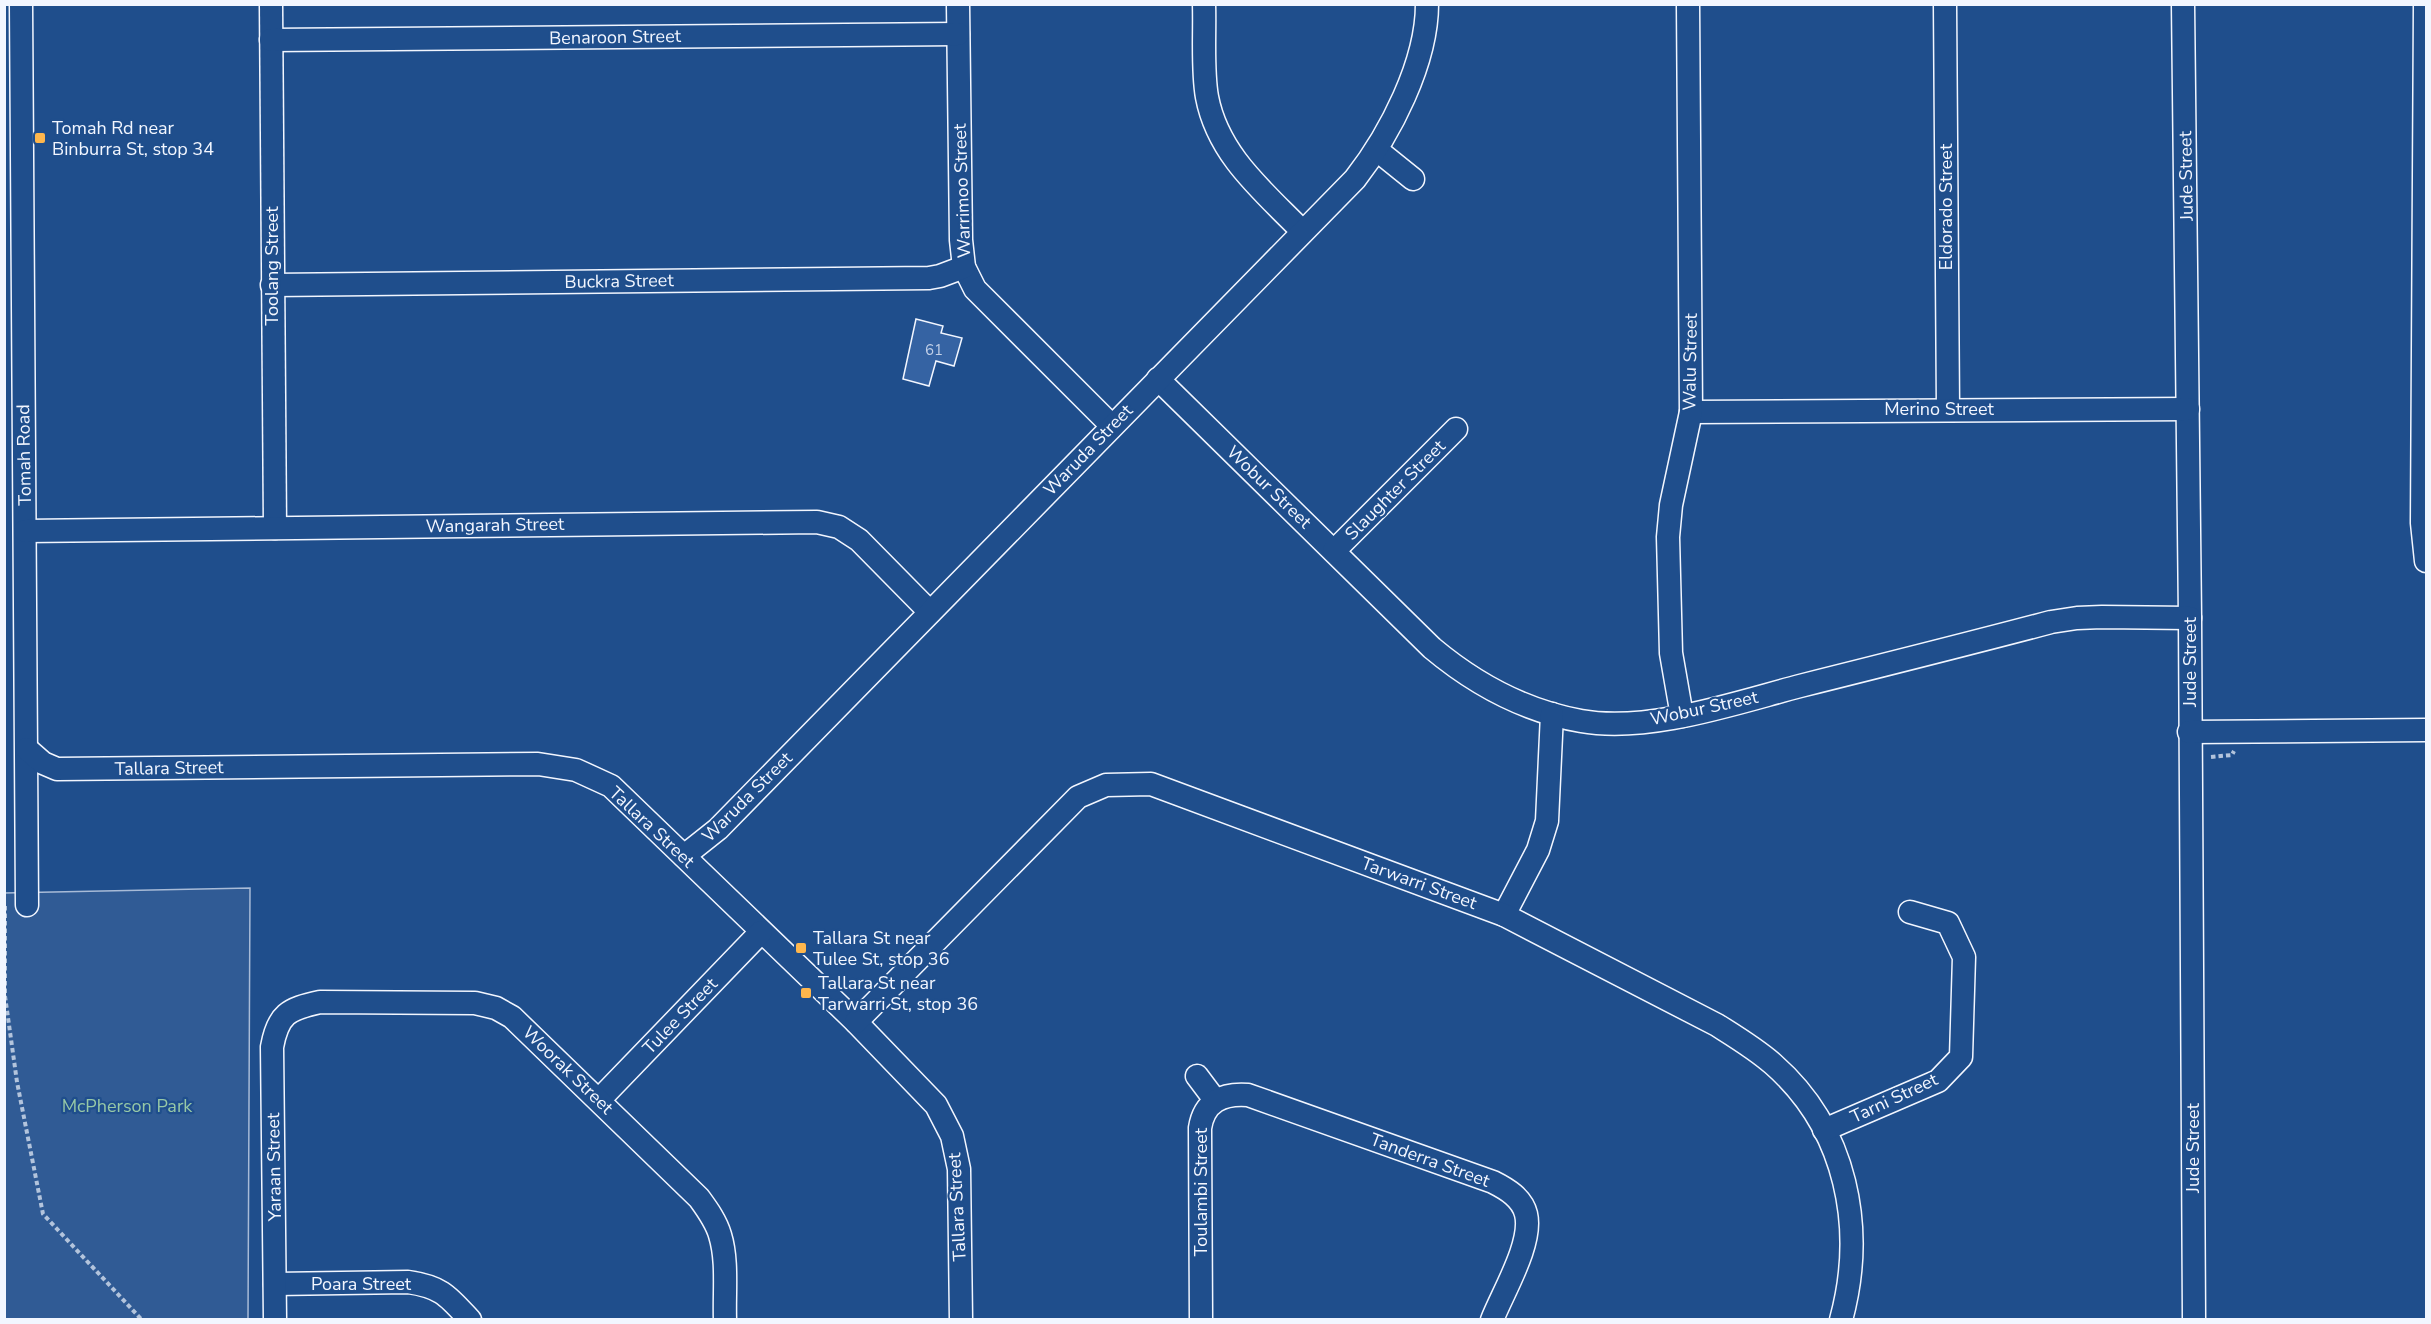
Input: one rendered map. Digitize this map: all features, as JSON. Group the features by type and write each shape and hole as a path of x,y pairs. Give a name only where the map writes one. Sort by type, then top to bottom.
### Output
{"street":[{"name":"Tomah Road","path":"21,4 27,905"},
{"name":"Toolang Street","path":"271,4 275,528"},
{"name":"Warrimoo Street","path":"958,4 961,240 964,267 975,289 1112,426"},
{"path":"1203,4 1207,95 1213,120 1224,145 1239,166 1302,231"},
{"name":"Waruda Street","path":"684,856 718,829 1355,179 1377,150 1398,111 1417,63 1427,4"},
{"name":"Walu Street","path":"1682,716 1671,652 1668,537 1671,505 1690,412 1688,4"},
{"name":"Eldorado Street","path":"1945,4 1948,409"},
{"name":"Jude Street","path":"2183,4 2190,618 2194,1320"},
{"path":"2425,4 2426,158 2422,523 2427,561"},
{"name":"Benaroon Street","path":"271,40 958,34"},
{"path":"1377,150 1413,179"},
{"name":"Buckra Street","path":"272,285 929,278 964,267"},
{"name":"Wobur Street","path":"1158,379 1432,648 1459,671 1501,695 1552,714 1582,722 1617,723 1682,716 2051,622 2102,617 2190,618"},
{"name":"Merino Street","path":"1690,412 1948,409 2188,410"},
{"name":"Slaughter Street","path":"1334,551 1456,429"},
{"name":"Wangarah Street","path":"26,531 817,522 839,527 859,540 930,612"},
{"path":"1504,915 1538,850 1547,821 1552,714"},
{"path":"2189,732 2427,730"},
{"name":"Tallara Street","path":"27,749 49,766 71,769 538,764 561,766 594,777 611,786 856,1022 931,1099 952,1136 959,1169 961,1320"},
{"name":"Tarwarri Street","path":"856,1022 1078,797 1106,786 1150,784 1504,915 1717,1025 1774,1064 1793,1084 1824,1130 1844,1180 1853,1235 1852,1268 1841,1320"},
{"name":"Tarni Street","path":"1824,1130 1938,1081 1961,1058 1964,957 1948,923 1910,912"},
{"name":"Tulee Street","path":"599,1100 761,932"},
{"name":"Woorak Street","path":"284,1017 300,1007 320,1002 475,1003 496,1008 512,1017 699,1198 711,1215 720,1235 724,1258 725,1320"},
{"name":"Yaraan Street","path":"275,1320 272,1047 276,1029 284,1017"},
{"path":"1197,1076 1215,1100"},
{"name":"Tanderra Street","path":"1215,1100 1226,1096 1248,1095 1493,1182 1508,1190 1520,1201 1526,1213 1527,1231 1522,1249 1492,1320"},
{"name":"Toulambi Street","path":"1201,1320 1200,1128 1207,1107 1215,1100"},
{"name":"Poara Street","path":"275,1284 408,1282 428,1285 444,1293 470,1320"}],"path":[{"path":"5,899 5,996 17,1082 43,1214 62,1238 142,1320"}],"shaded area":[{"name":"McPherson Park","path":"250,888 248,1319 5,1319 4,893"}],"building":[{"path":"916,319 943,326 941,333 962,338 954,366 936,361 929,386 903,379"}],"place":[{"name":"Tomah Rd near Binburra St, stop 34","path":"40,138"},
{"name":"Tallara St near Tulee St, stop 36","path":"801,948"},
{"name":"Tallara St near Tarwarri St, stop 36","path":"806,993"}]}
